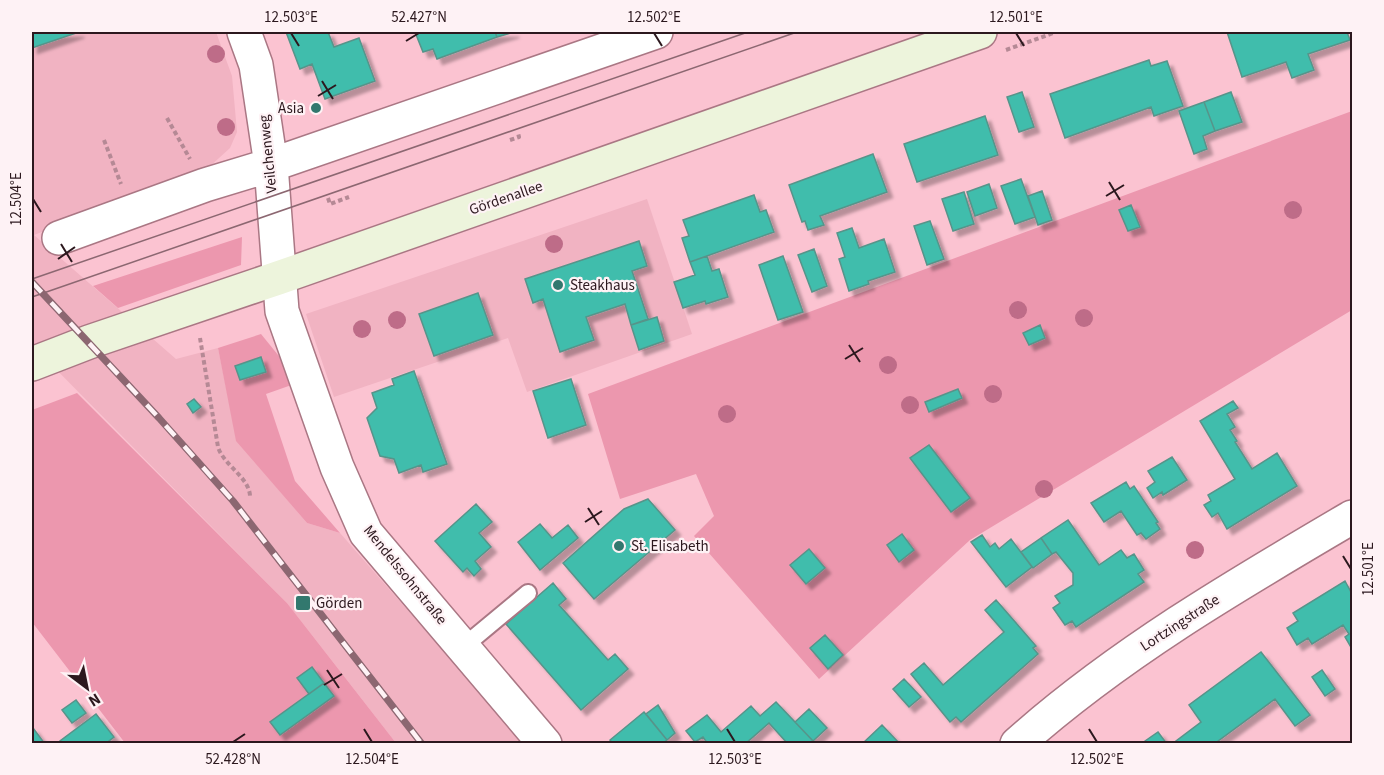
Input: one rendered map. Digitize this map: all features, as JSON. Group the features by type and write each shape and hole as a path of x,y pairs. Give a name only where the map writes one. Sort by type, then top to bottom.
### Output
{"street":[{"name":"Veilchenweg","path":"244,32 256,64 271,165 278,278"},
{"path":"59,238 205,185 271,165 657,32"},
{"name":"Gördenallee","path":"32,364 89,342 980,32"},
{"name":"Mendelssohnstraße","path":"278,278 282,311 337,467 366,533 545,744"},
{"name":"Lortzingstraße","path":"1017,744 1060,705 1130,656 1253,575 1353,517"}],"lane":[{"path":"463,647 528,593"}],"path":[{"path":"167,118 205,185"},
{"path":"510,140 519,137 518,133"},
{"path":"104,140 132,212"},
{"path":"328,198 330,204 350,197"},
{"path":"200,337 218,447 221,454 250,488 250,498"}],"shaded area":[{"path":"32,32 216,32 232,76 237,132 230,148 207,169 34,235 176,359 218,348 237,441 307,523 340,533 524,743 396,743 287,603 32,345"},
{"path":"1352,111 1352,310 970,540 819,679 694,536 714,516 696,474 620,499 588,394"},
{"path":"647,199 692,334 527,392 508,338 334,397 306,314"},
{"path":"242,237 241,265 118,308 93,286"},
{"path":"261,334 300,382 266,394 295,481 340,533 307,523 236,441 218,348"},
{"path":"77,393 287,603 396,743 125,743 32,622 32,410"}],"building":[{"path":"32,32 79,32 32,48"},
{"path":"286,32 328,32 334,47 359,38 375,81 325,99 312,64 300,69"},
{"path":"415,32 495,32 497,37 437,59 433,49 423,52"},
{"path":"495,32 514,32 497,37"},
{"path":"1227,32 1347,32 1350,40 1308,54 1314,70 1292,78 1286,62 1242,77"},
{"path":"1149,60 1151,66 1167,61 1183,106 1154,116 1151,107 1065,138 1050,94"},
{"path":"1022,92 1034,127 1019,132 1007,97"},
{"path":"1231,92 1242,122 1215,131 1204,102"},
{"path":"1204,102 1215,131 1203,136 1207,149 1194,154 1179,111"},
{"path":"985,116 998,155 917,182 904,144"},
{"path":"873,154 887,192 820,216 824,225 808,230 805,221 802,222 789,185"},
{"path":"1021,179 1035,217 1015,224 1001,186"},
{"path":"989,184 997,208 975,216 967,192"},
{"path":"1042,191 1052,220 1038,225 1028,196"},
{"path":"964,192 974,224 953,231 942,199"},
{"path":"754,195 760,212 766,210 774,232 690,262 682,238 689,236 683,220"},
{"path":"1131,205 1140,227 1128,231 1119,210"},
{"path":"930,221 944,259 927,265 914,226"},
{"path":"852,228 859,248 884,239 895,272 868,281 869,284 849,291 839,259 845,257 837,233"},
{"path":"639,241 647,266 632,271 648,319 631,325 625,304 586,317 594,340 560,352 543,299 533,303 525,279"},
{"path":"814,249 827,286 812,292 798,255"},
{"path":"707,256 712,271 719,269 728,297 683,308 674,282 695,275 690,262"},
{"path":"783,256 803,312 778,320 759,265"},
{"path":"478,293 493,335 434,356 419,314"},
{"path":"657,317 664,341 639,350 631,325"},
{"path":"1040,325 1045,338 1029,345 1023,333"},
{"path":"261,357 266,372 240,380 235,366"},
{"path":"414,371 447,464 423,472 421,465 399,473 394,459 380,456 367,418 377,408 372,393 394,385 392,379"},
{"path":"571,379 586,425 548,438 533,391"},
{"path":"958,389 962,398 929,412 925,402"},
{"path":"194,399 201,407 193,413 187,404"},
{"path":"1233,401 1238,408 1227,414 1235,427 1230,430 1252,469 1277,453 1297,486 1227,529 1218,513 1212,517 1204,505 1211,501 1208,495 1235,479 1200,421"},
{"path":"929,445 970,498 951,512 910,458"},
{"path":"1172,457 1187,480 1163,495 1162,492 1153,498 1147,488 1155,482 1148,471"},
{"path":"1126,482 1130,489 1134,486 1158,522 1156,523 1160,529 1146,539 1141,533 1137,535 1121,511 1104,522 1091,503"},
{"name":"St. Elisabeth","path":"648,499 675,530 594,599 563,563 624,509"},
{"path":"476,504 492,522 479,533 491,547 475,561 481,569 474,576 467,568 463,572 435,541"},
{"path":"1068,520 1099,565 1121,550 1127,558 1134,554 1144,570 1138,574 1144,582 1076,627 1072,621 1065,625 1053,608 1060,603 1055,596 1073,585 1073,573 1056,552 1052,554 1041,538"},
{"path":"540,524 552,538 568,525 578,538 540,570 518,542"},
{"path":"902,534 914,550 899,562 887,545"},
{"path":"982,535 990,547 995,543 999,549 1011,539 1032,567 1006,587 971,542"},
{"path":"1041,538 1052,554 1033,568 1021,552"},
{"path":"809,549 825,568 806,584 790,565"},
{"path":"1345,581 1352,594 1352,649 1345,637 1349,634 1343,625 1312,644 1308,638 1297,645 1287,628 1298,621 1293,613"},
{"path":"553,583 566,599 559,605 608,660 615,654 628,669 581,710 506,624"},
{"path":"996,600 1036,646 1033,648 1038,654 961,722 956,717 950,722 911,674 924,663 943,685 1004,632 985,610"},
{"path":"825,635 843,655 828,669 810,648"},
{"path":"1261,652 1310,715 1295,726 1275,699 1214,744 1172,744 1201,722 1189,705"},
{"path":"312,667 324,683 309,694 297,678"},
{"path":"1322,670 1335,689 1325,696 1312,677"},
{"path":"904,679 921,697 909,707 893,689"},
{"path":"324,683 334,696 280,735 270,722"},
{"path":"76,700 86,713 72,723 62,710"},
{"path":"776,702 813,741 810,744 788,744 769,723 745,744 708,744 703,737 695,742 686,731 707,715 721,732 751,706 760,716"},
{"path":"658,705 675,733 667,740 646,714"},
{"path":"809,709 827,728 813,741 795,722"},
{"path":"644,712 667,740 662,744 613,744 610,740"},
{"path":"96,714 114,737 105,744 62,744 60,741"},
{"path":"882,725 900,744 862,744"},
{"path":"33,728 45,744 32,744"},
{"path":"1158,732 1167,744 1142,744 1145,741"}],"tram line":[{"path":"32,279 748,32"},
{"path":"32,297 797,32"}],"railway":[{"path":"32,282 233,501 422,744"}],"place":[{"name":"Asia","path":"316,108"},
{"name":"Steakhaus","path":"558,285"},
{"name":"St. Elisabeth","path":"619,546"},
{"name":"Görden","path":"303,603"}]}
